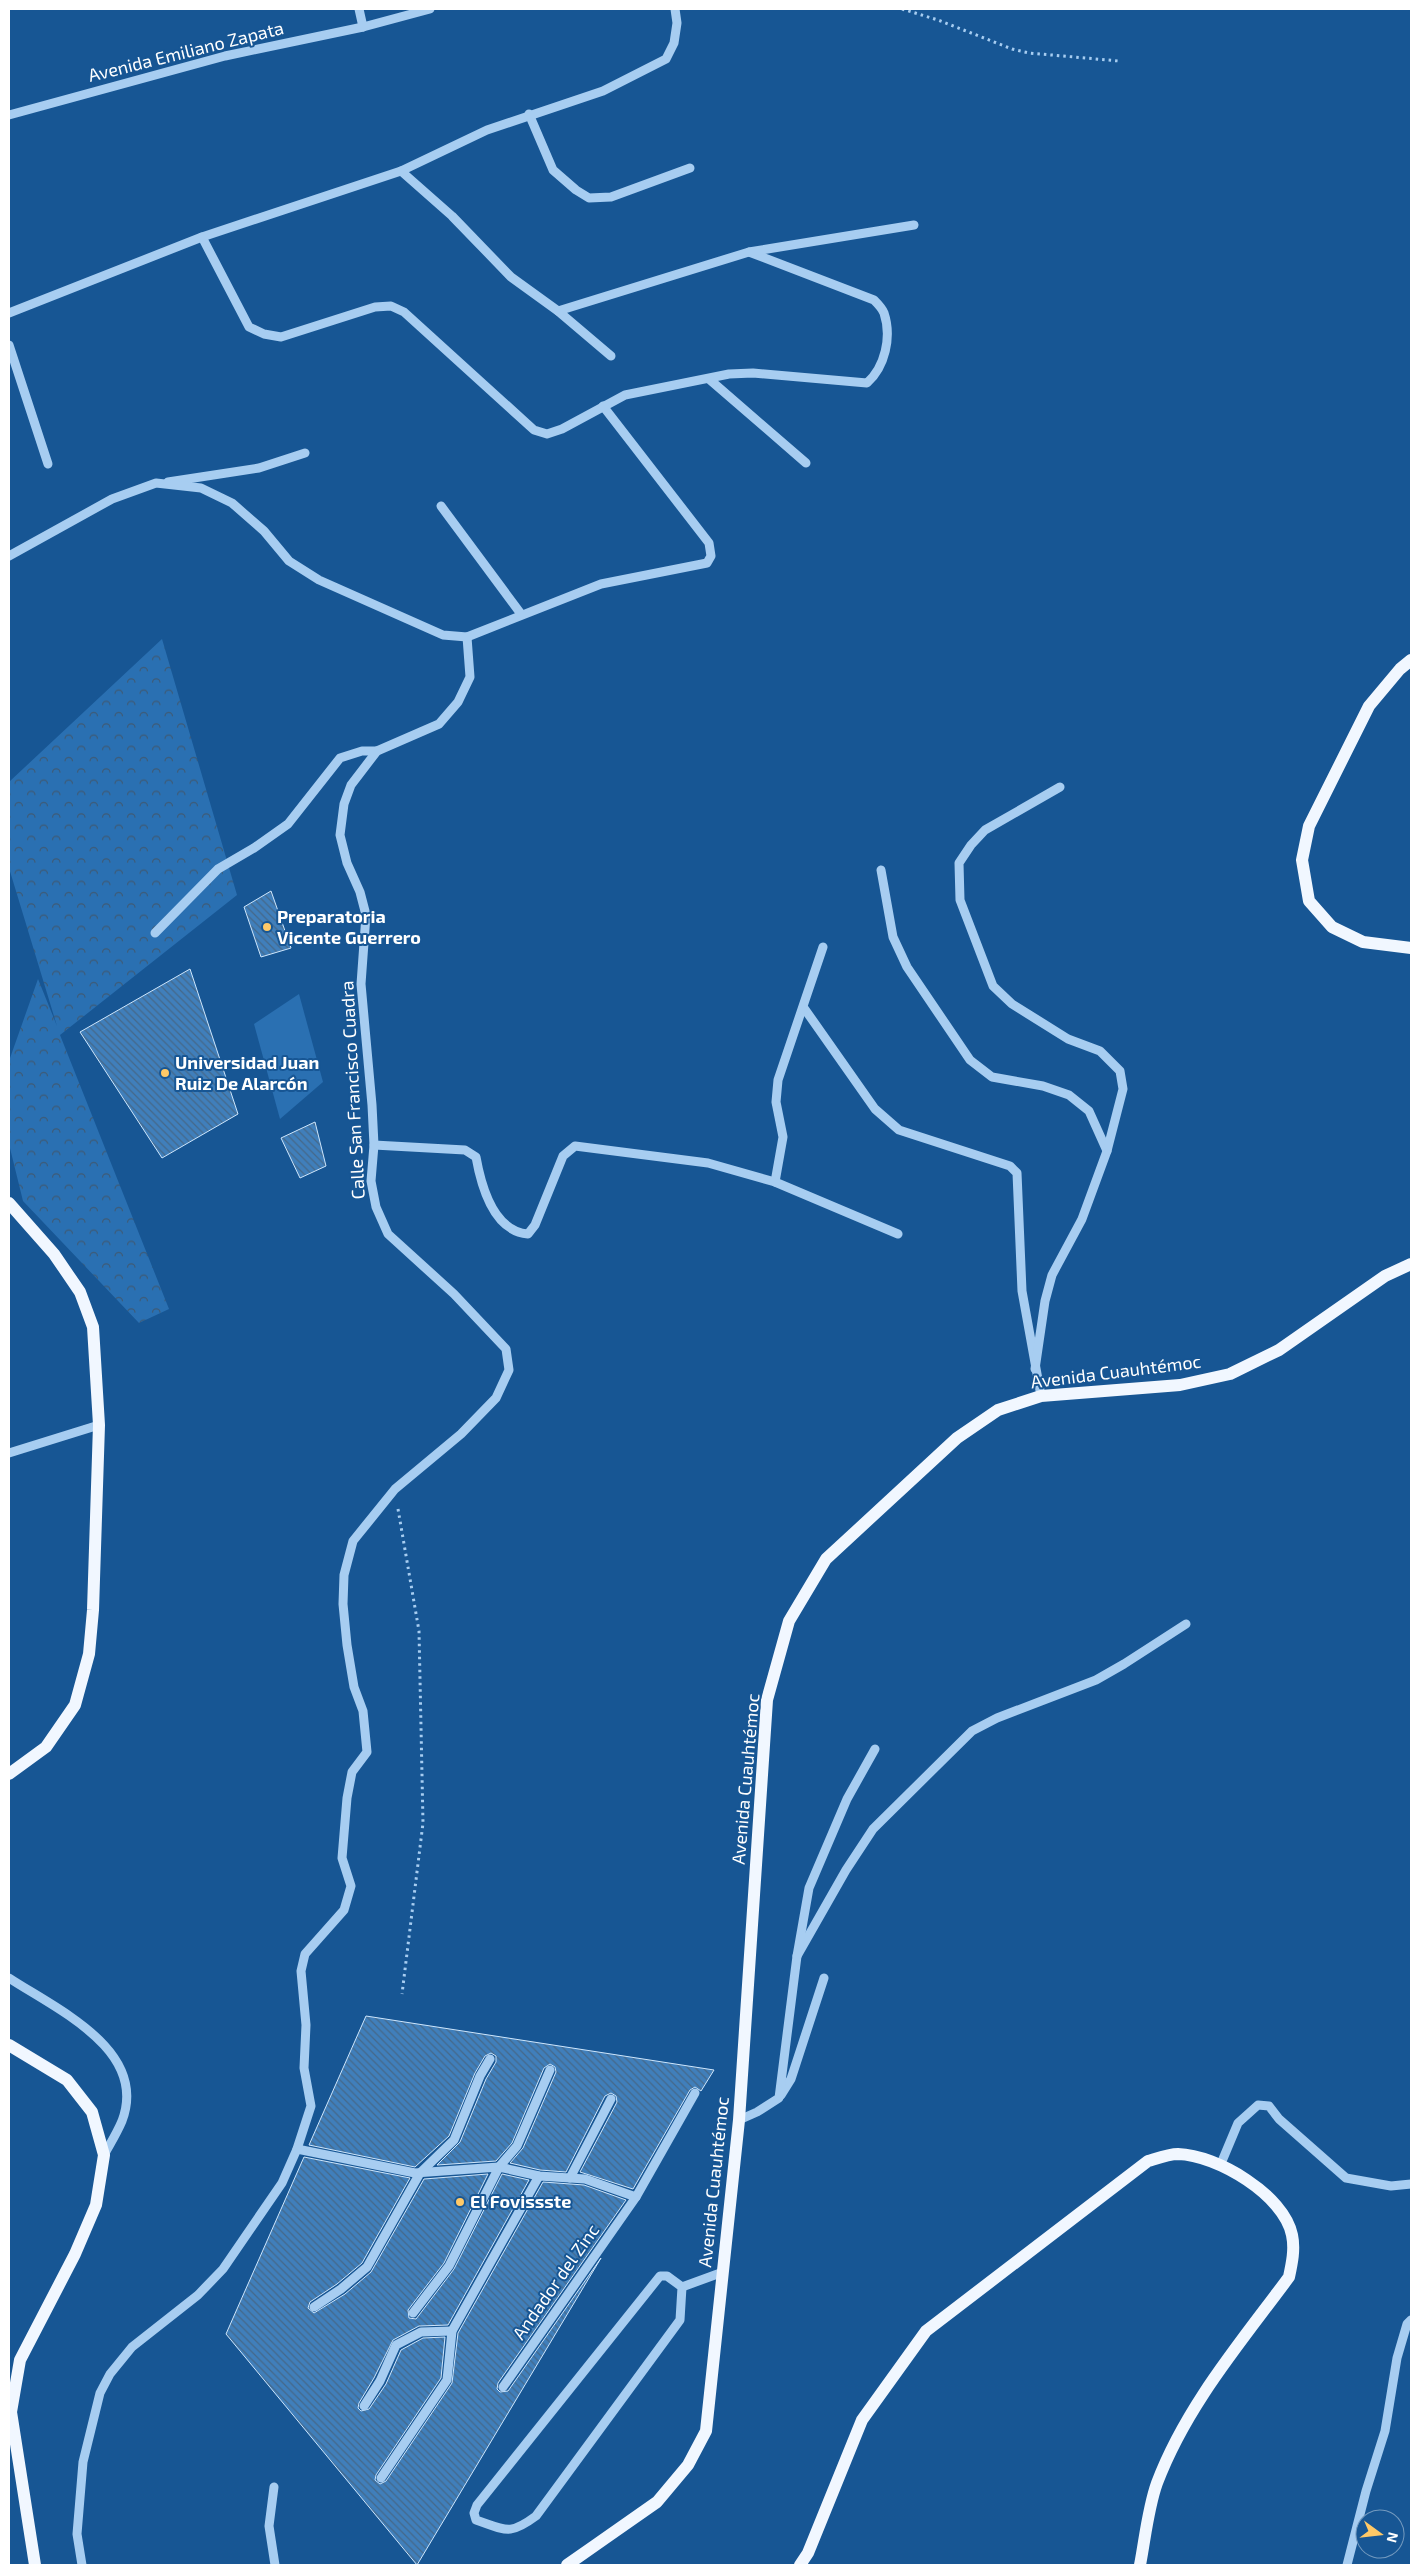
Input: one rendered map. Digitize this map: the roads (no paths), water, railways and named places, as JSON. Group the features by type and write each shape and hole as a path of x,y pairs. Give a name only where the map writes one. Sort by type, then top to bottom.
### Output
{"main road":[{"path":"1411,660 1400,669 1369,706 1310,826 1302,860 1309,901 1332,927 1363,942 1411,948"},
{"path":"9,1203 54,1254 80,1292 93,1327 99,1425 93,1610 89,1654 75,1705 46,1746 9,1774"},
{"name":"Avenida Cuauhtémoc","path":"567,2565 657,2502 688,2465 706,2431 739,2120 767,1700 788,1621 826,1559 957,1438 998,1410 1041,1396 1180,1385 1230,1374 1279,1350 1385,1276 1411,1264"},
{"path":"9,2045 67,2080 92,2112 104,2155 96,2205 75,2254 20,2360 11,2412 36,2565"},
{"path":"800,2565 808,2552 862,2420 926,2331 1148,2161 1176,2154 1193,2156 1220,2166 1252,2183 1276,2204 1292,2233 1293,2258 1289,2277 1203,2394 1173,2446 1156,2484 1140,2565"}],"street":[{"path":"359,9 363,27"},
{"name":"Avenida Emiliano Zapata","path":"9,115 226,56 363,27 430,9"},
{"path":"9,313 202,237 400,171 487,130 529,114 603,91 666,58 674,43 677,23 675,9"},
{"path":"529,114 553,170 576,190 589,198 611,197 690,168"},
{"path":"400,171 452,216 511,277 558,311 611,356"},
{"path":"558,311 749,252 914,225"},
{"path":"202,237 249,327 264,334 282,337 375,307 391,306 404,312 534,430 547,434 562,429 625,395 729,374 753,373 867,383 877,374 883,359 886,340 884,312 874,300 749,252"},
{"path":"9,345 48,464"},
{"path":"709,379 806,463"},
{"path":"156,483 202,488 232,504 264,531 288,561 319,580 443,635 467,637 520,614 600,584 707,563 711,556 709,543 603,406"},
{"path":"9,556 112,499 156,483 259,468 306,453"},
{"path":"441,506 520,614"},
{"name":"Calle San Francisco Cuadra","path":"82,2565 77,2534 83,2462 100,2393 110,2374 132,2347 198,2295 223,2269 282,2183 297,2149 311,2106 304,2068 306,2026 300,1971 305,1954 344,1910 351,1886 342,1858 347,1798 352,1772 367,1752 364,1711 354,1687 347,1645 344,1575 353,1541 395,1489 461,1434 496,1398 509,1370 506,1349 454,1294 388,1234 376,1207 371,1181 374,1145 361,984 366,915 360,892 347,863 340,835 344,804 351,785 377,751 439,724 458,702 470,677 467,637"},
{"path":"156,933 218,869 254,848 288,824 340,758 362,750 377,751"},
{"path":"1036,1369 1045,1301 1052,1275 1082,1219 1107,1151 1123,1089 1120,1071 1100,1051 1068,1039 1012,1004 993,986 960,900 959,863 971,845 985,830 1060,787"},
{"path":"881,870 893,937 907,967 970,1060 992,1077 1043,1086 1069,1096 1088,1111 1107,1151"},
{"path":"775,1182 783,1137 776,1102 778,1080 804,1008 823,947"},
{"path":"804,1008 875,1109 899,1130 1010,1166 1017,1173 1022,1291 1041,1396"},
{"path":"374,1145 472,1152 476,1157 485,1196 507,1226 517,1233 528,1234 534,1225 563,1156 575,1146 708,1163 775,1182 898,1234"},
{"path":"9,1453 99,1425"},
{"path":"796,1956 846,1870 873,1829 972,1731 996,1718 1096,1680 1186,1624"},
{"path":"779,2098 796,1956 808,1888 847,1799 875,1749"},
{"path":"9,1978 92,2032 108,2047 124,2078 126,2100 122,2121 104,2155"},
{"path":"739,2120 757,2112 779,2098 791,2079 824,1978"},
{"path":"314,2306 341,2289 367,2267 420,2173 454,2140 480,2076 490,2058"},
{"path":"413,2313 449,2266 499,2167 517,2146 550,2070"},
{"name":"Andador del Zinc","path":"503,2387 636,2197 695,2093"},
{"path":"570,2178 611,2099"},
{"path":"1220,2166 1238,2123 1258,2105 1269,2106 1279,2119 1346,2178 1391,2186 1411,2184"},
{"path":"297,2149 420,2173 499,2167 538,2176 585,2180 636,2197"},
{"path":"381,2478 446,2380 452,2330 538,2176"},
{"path":"682,2287 723,2272"},
{"path":"660,2276 667,2276 682,2287 680,2320 536,2516 520,2528 507,2531 476,2520 474,2513 477,2505 660,2276"},
{"path":"1347,2565 1366,2491 1385,2431 1397,2358 1407,2324 1411,2320"},
{"path":"364,2406 380,2381 396,2345 421,2332 452,2330"},
{"path":"274,2487 269,2526 275,2565"}],"place":[{"name":"Preparatoria Vicente Guerrero","path":"267,927"},
{"name":"Universidad Juan Ruiz De Alarcón","path":"165,1073"},
{"name":"El Fovissste","path":"460,2202"}]}
